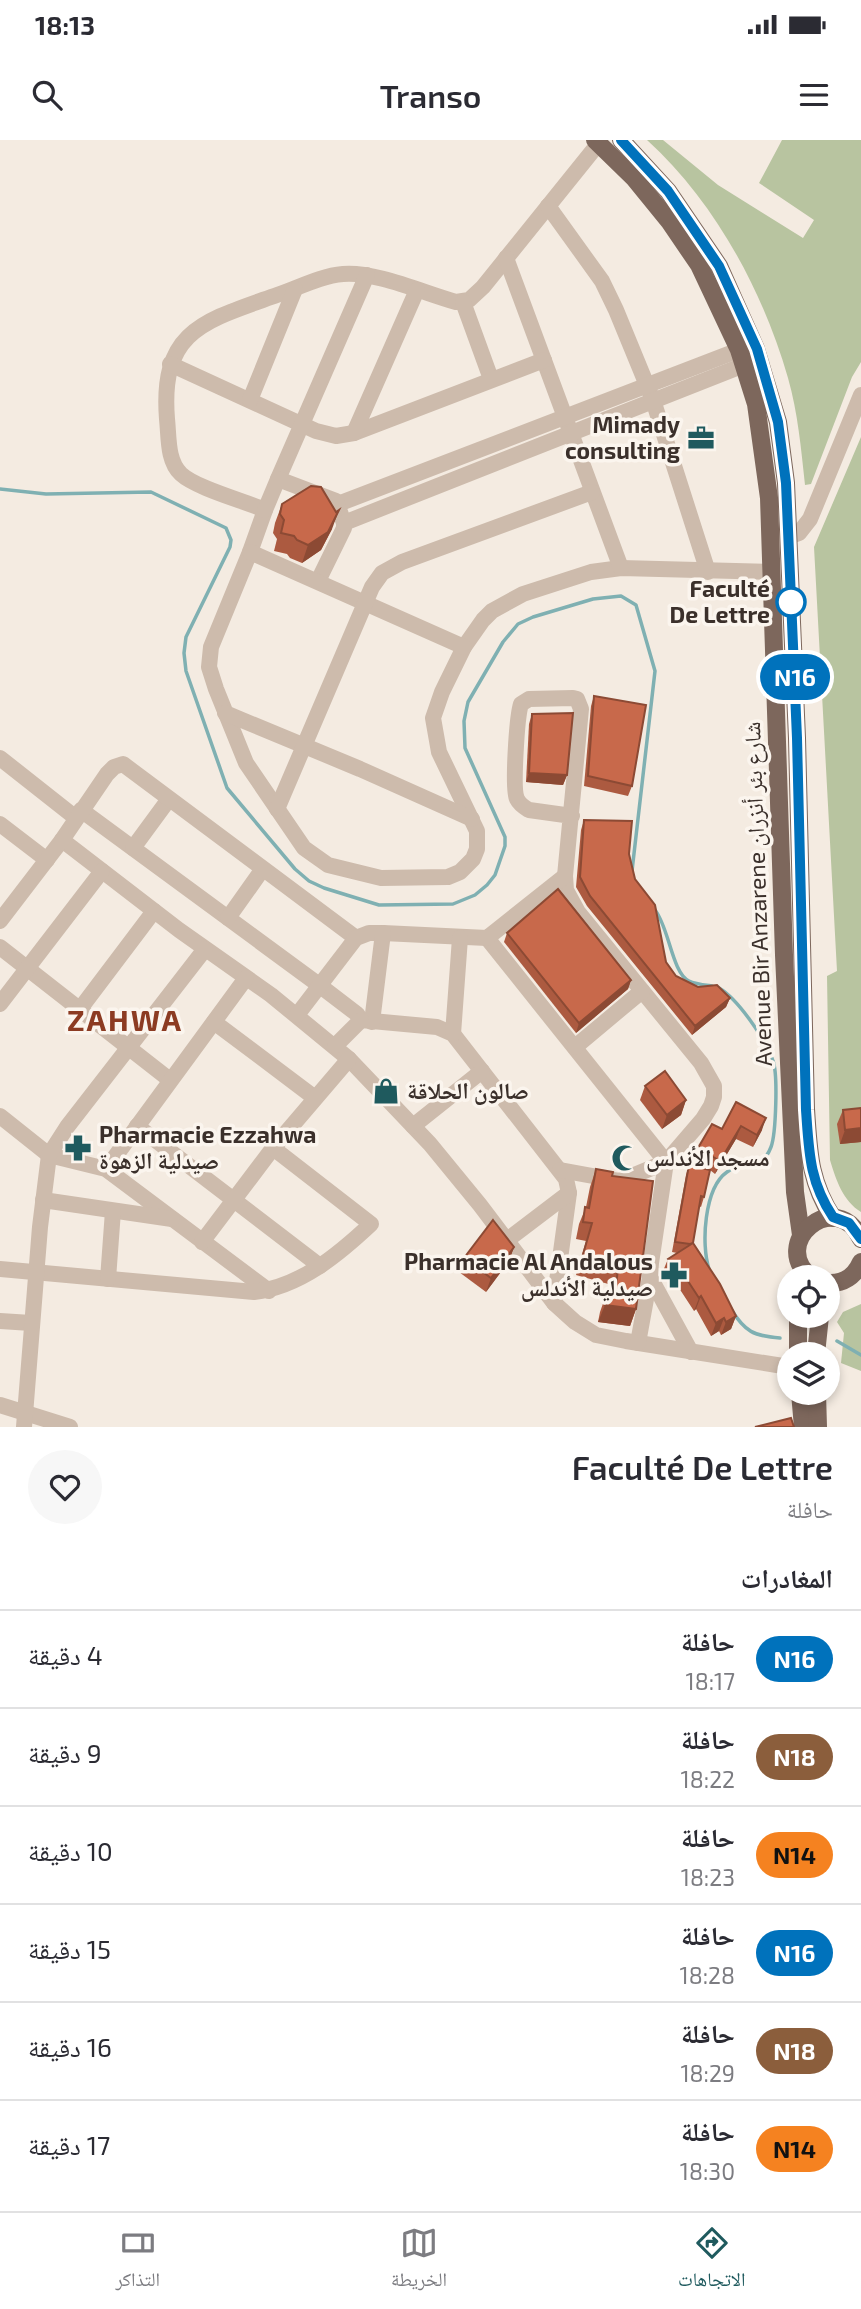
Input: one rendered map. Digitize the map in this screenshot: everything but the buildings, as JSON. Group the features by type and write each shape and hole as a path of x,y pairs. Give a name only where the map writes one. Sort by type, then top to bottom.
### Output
{"main road":[{"name":"Avenue Bir Anzarene شارع بئر أنزران","path":"621,140 668,191 719,266 757,349 778,422 786,483 797,738 806,1110 810,1162 815,1185 833,1217"},
{"name":"Avenue Bir Anzarene شارع بئر أنزران","path":"597,142 634,178 699,265 741,357 756,404 766,473 795,1192 801,1235 797,1251 802,1265"},
{"path":"801,1235 814,1222 833,1217 849,1223 861,1237"},
{"path":"840,1283 860,1266"},
{"path":"801,1405 804,1427"},
{"path":"804,1427 812,1405"}],"street":[{"path":"265,510 194,482 178,471 171,456 165,399 170,363 184,339 194,331 243,308 333,275 367,275 463,302 476,295 597,142"},
{"path":"548,206 602,281 651,393 708,572"},
{"path":"506,258 621,568"},
{"path":"367,275 300,424 214,638 209,659 216,689 241,752 304,848 317,860 341,870 381,878 437,878 460,872 473,859 477,849 477,831 439,752 433,729 436,706 464,648 483,620 506,602 559,580 621,568 771,572"},
{"path":"250,400 295,289"},
{"path":"354,433 417,290"},
{"path":"463,302 491,379"},
{"path":"338,505 568,425 741,357"},
{"path":"170,363 327,435 354,433 544,359"},
{"path":"788,537 799,533 810,519 861,395"},
{"path":"344,523 568,425"},
{"path":"278,479 331,498 338,505 344,523 343,532 318,581"},
{"path":"277,809 372,587 382,573 402,562 592,492"},
{"path":"250,552 464,648"},
{"path":"572,816 529,810 517,799 515,787 518,717 521,704 529,699 568,697 577,699 580,704 572,816 565,876 566,890 578,912 701,1063 713,1086 711,1106 666,1162 620,1181"},
{"path":"225,713 305,745 472,819"},
{"path":"0,758 79,814 133,848 367,1021 437,1027 453,1034 566,1178 569,1192 554,1303"},
{"path":"0,921 62,840 107,774 118,764 129,767 262,870 356,938"},
{"path":"133,848 169,799"},
{"path":"0,824 47,860"},
{"path":"62,840 297,1015 349,1059 413,1125 554,1303 586,1330 596,1335 638,1343 777,1365"},
{"path":"228,918 262,870"},
{"path":"0,1004 102,871"},
{"path":"297,1015 356,938 369,933 383,933 487,938 565,876"},
{"path":"80,1009 154,911"},
{"path":"335,1046 367,1021 383,933"},
{"path":"453,1034 460,937"},
{"path":"487,938 666,1162 638,1343"},
{"path":"0,947 170,1080"},
{"path":"24,1420 43,1200 50,1155 67,1127 205,949"},
{"path":"106,1169 246,978"},
{"path":"575,1047 642,991"},
{"path":"214,1022 315,1098"},
{"path":"202,1242 273,1148 349,1059"},
{"path":"413,1125 482,1070"},
{"path":"0,1116 7,1127 50,1155 106,1169 269,1291"},
{"path":"137,1126 320,1266"},
{"path":"0,1269 254,1292 269,1291 299,1279 320,1266 371,1224 273,1148"},
{"path":"561,1170 662,1189"},
{"path":"507,1241 569,1192"},
{"path":"43,1200 173,1219"},
{"path":"108,1279 113,1211"},
{"path":"650,1277 691,1352"},
{"path":"0,1321 31,1323"},
{"path":"0,1405 24,1420 70,1427"}],"green space":[{"path":"647,140 663,140 718,185 803,238 814,220 759,183 782,140 861,140 861,362 852,377 811,484 805,485 797,418 788,378 778,345 750,281 734,250 694,191 672,164"},
{"path":"861,437 861,1212 845,1196 830,1160 827,976 837,971 814,547"},
{"path":"861,1304 861,1371 841,1363 844,1333 840,1327 840,1317 843,1312"}],"waterway":[{"path":"0,489 46,494 151,492 226,528 231,540 230,547 186,637 184,653 186,671 227,788 295,869 309,881 379,905 453,904 475,895 495,875 505,846 505,837 465,748 464,721 468,702 503,642 518,624 593,599 621,596 636,605 655,671 632,871"},
{"path":"655,910 683,976 691,982 712,986"},
{"path":"709,1269 705,1232 713,1191 727,1172 757,1163 767,1155 773,1140 776,1104 775,1068 769,1052 743,1010 719,988"},
{"path":"731,1309 751,1331 780,1338"},
{"path":"837,1341 861,1355"}],"bus line":[{"name":"N16","path":"621,140 668,191 719,266 757,349 778,422 786,483 797,738 806,1110 810,1162 822,1202 833,1217 856,1229 861,1239"}],"place":[{"name":"Mimady consulting","path":"701,438"},
{"name":"Faculté De Lettre","path":"791,602"},
{"name":"صالون الحلاقة","path":"386,1091"},
{"name":"Pharmacie Ezzahwa صيدلية الزهوة","path":"78,1148"},
{"name":"مسجد الأندلس","path":"625,1158"},
{"name":"Pharmacie Al Andalous صيدلية الأندلس","path":"674,1275"}],"district":[{"name":"ZAHWA","path":"125,1021"}]}
